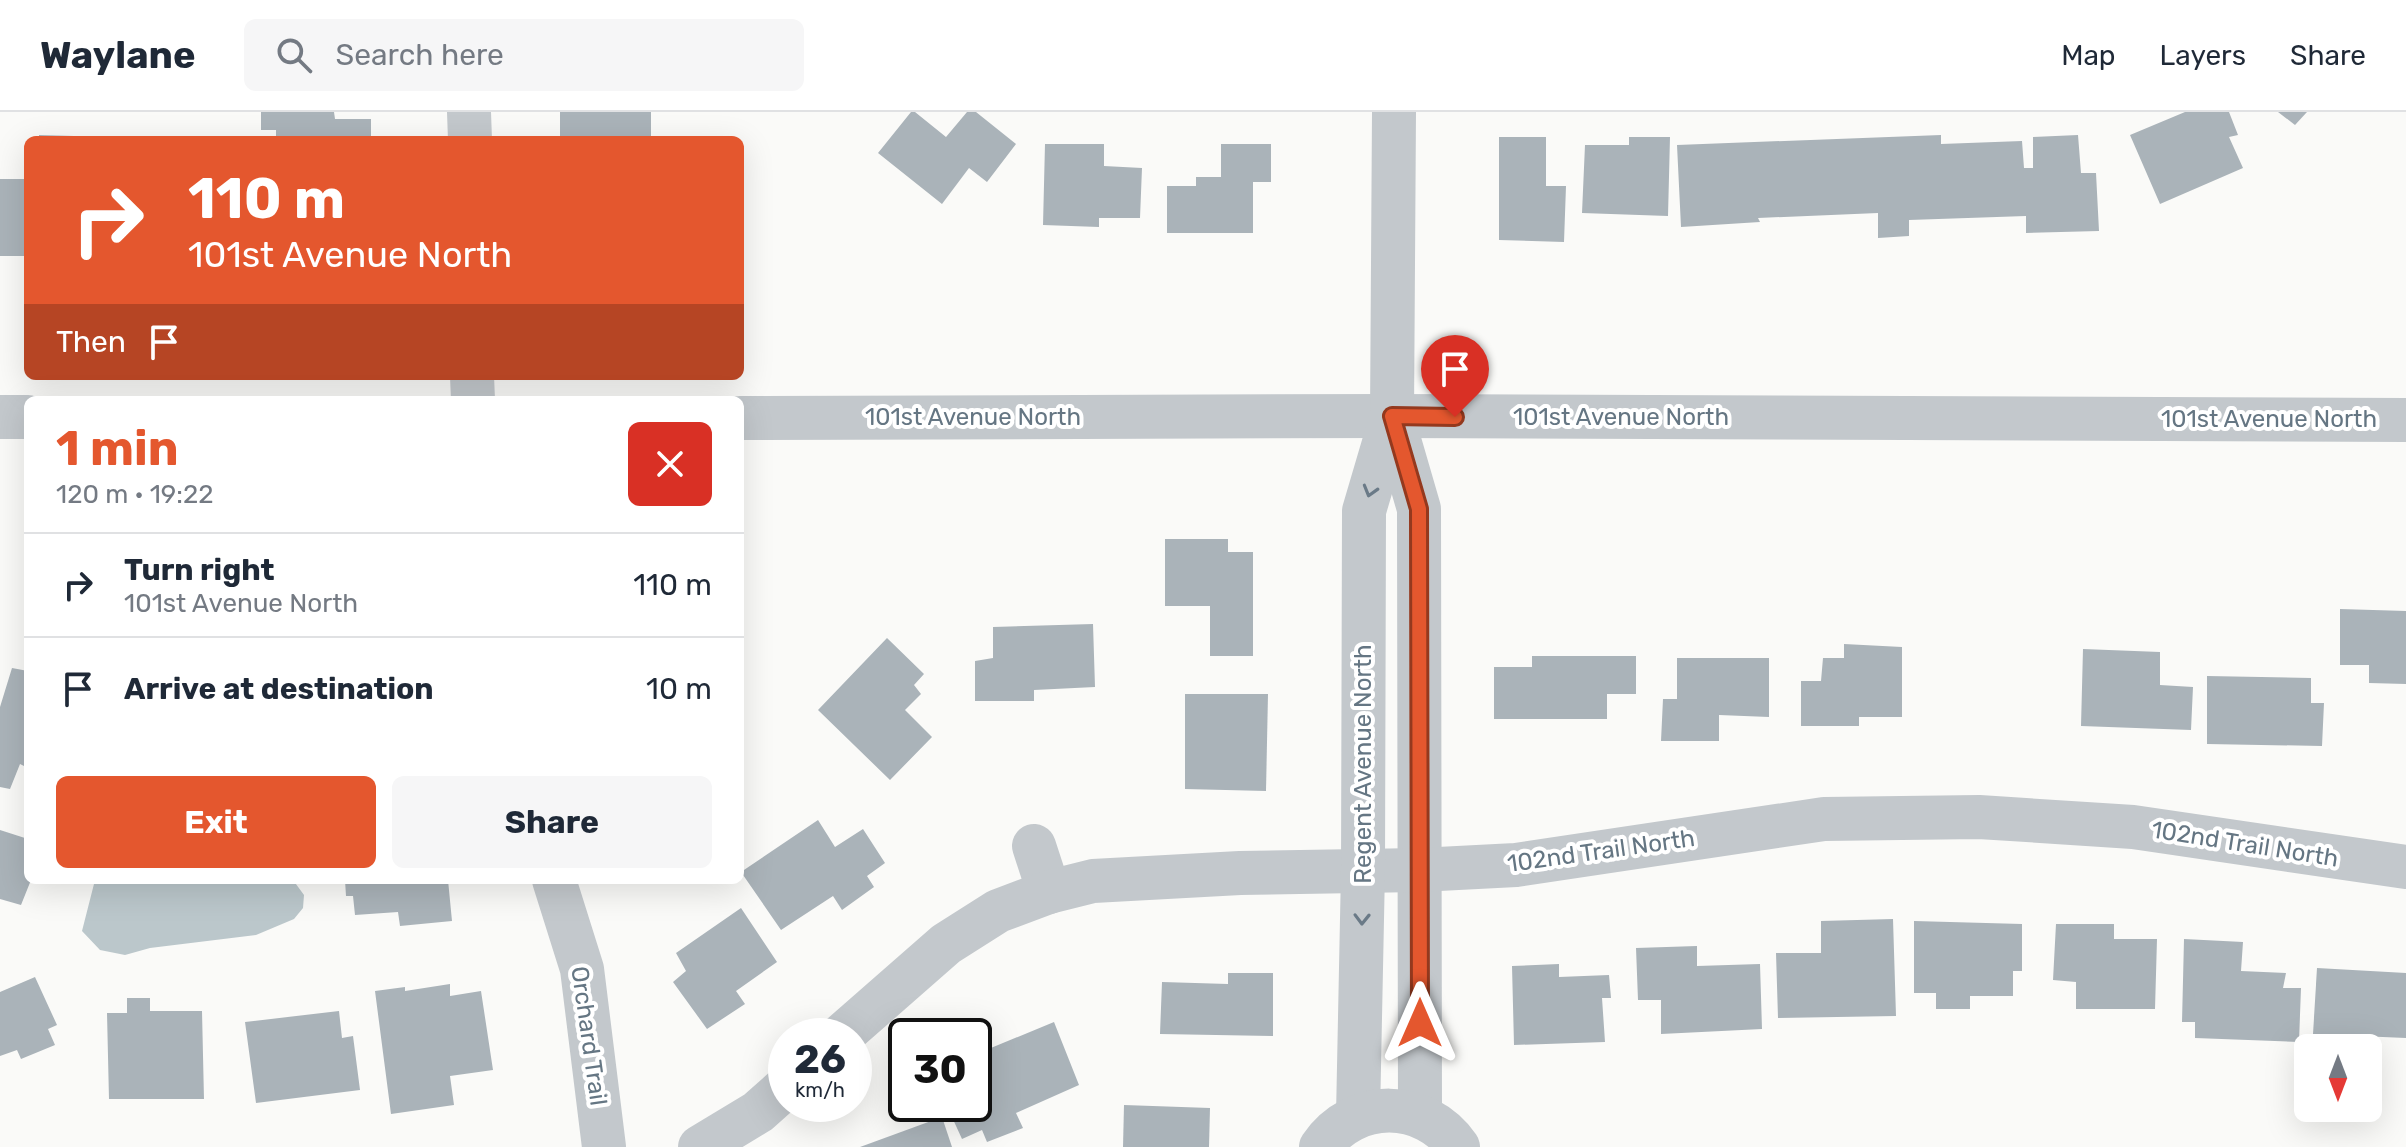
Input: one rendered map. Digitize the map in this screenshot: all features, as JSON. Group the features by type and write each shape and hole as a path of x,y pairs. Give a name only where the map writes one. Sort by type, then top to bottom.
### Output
{"street":[{"path":"469,112 470,136"},
{"name":"Regent Avenue North","path":"1358,1116 1363,870 1364,511 1392,416 1394,112"},
{"name":"Regent Avenue North","path":"1392,416 1419,509 1420,1115"},
{"name":"101st Avenue North","path":"744,418 1392,416 2406,420"},
{"path":"0,417 24,417"},
{"name":"102nd Trail North","path":"862,1018 946,944 998,911 1049,892 1093,881 1240,873 1516,865 1824,819 1979,817 2133,827 2406,867"},
{"path":"1034,846 1049,892"},
{"name":"Orchard Trail","path":"555,884 582,969 604,1147"},
{"path":"700,1147 768,1103"},
{"path":"1321,1147 1330,1133 1358,1116 1389,1110 1420,1115 1448,1133 1458,1147"}],"shaded area":[{"path":"94,884 296,884 304,895 303,908 294,919 256,935 150,948 125,955 100,950 82,931"}],"building":[{"path":"261,112 334,112 335,119 371,119 371,136 276,136 276,130 261,130"},
{"path":"560,112 651,112 651,136 560,136"},
{"path":"911,112 946,137 967,112 976,112 1016,144 987,182 969,168 942,204 878,153"},
{"path":"2185,112 2229,112 2238,135 2229,137 2243,168 2160,204 2130,135"},
{"path":"2278,112 2307,112 2295,125"},
{"path":"1941,135 1941,144 2022,141 2024,168 2033,168 2033,137 2078,135 2081,173 2096,173 2099,231 2026,233 2026,216 1909,220 1909,236 1878,238 1878,213 1758,218 1760,222 1681,227 1677,145"},
{"path":"1499,137 1546,137 1546,186 1566,186 1564,242 1499,240"},
{"path":"1629,137 1670,137 1668,216 1582,213 1585,145 1629,145"},
{"path":"1045,144 1104,144 1104,166 1142,168 1140,218 1099,218 1099,227 1043,225"},
{"path":"1221,144 1271,144 1271,182 1253,182 1253,233 1167,233 1167,186 1196,186 1196,177 1221,177"},
{"path":"0,179 24,179 24,256 0,256"},
{"path":"1165,539 1228,539 1228,552 1253,552 1253,656 1210,656 1210,606 1165,606"},
{"path":"2340,609 2406,611 2406,684 2369,683 2369,665 2340,665"},
{"path":"1093,624 1095,687 1034,690 1034,701 975,701 975,661 993,658 993,627"},
{"path":"887,638 924,674 914,685 921,694 905,710 932,737 890,780 818,710"},
{"path":"1844,644 1902,647 1902,717 1859,717 1859,726 1801,726 1801,681 1821,681 1823,658 1844,658"},
{"path":"2083,649 2160,652 2160,685 2193,687 2191,730 2081,726"},
{"path":"1532,656 1636,656 1636,694 1607,694 1607,719 1494,719 1494,667 1532,667"},
{"path":"1677,658 1769,658 1769,717 1719,715 1719,741 1661,741 1663,699 1677,699"},
{"path":"12,668 24,670 24,766 20,764 10,789 0,787 0,707"},
{"path":"2207,676 2311,678 2311,703 2324,703 2322,746 2207,744"},
{"path":"1185,694 1268,694 1266,791 1185,789"},
{"path":"818,820 835,847 863,829 885,863 867,876 874,887 842,910 833,896 781,930 744,876 744,870"},
{"path":"0,830 24,838 24,884 29,884 21,905 0,899"},
{"path":"345,884 448,884 452,921 400,926 398,912 355,915 353,896 346,896"},
{"path":"741,908 777,962 736,991 745,1004 707,1029 673,982 686,971 676,953"},
{"path":"1893,919 1896,1016 1778,1018 1776,953 1821,953 1821,921"},
{"path":"1914,921 2022,924 2022,971 2013,971 2013,996 1970,996 1970,1009 1936,1009 1936,993 1914,993"},
{"path":"2056,924 2114,924 2114,939 2157,939 2155,1009 2076,1009 2076,982 2053,980"},
{"path":"2184,939 2243,942 2241,971 2286,973 2283,988 2301,988 2299,1034 2294,1034 2294,1042 2195,1038 2195,1022 2182,1022"},
{"path":"1697,946 1697,966 1760,964 1762,1029 1661,1034 1661,1000 1638,1000 1636,948"},
{"path":"1559,964 1559,977 1609,975 1611,998 1602,998 1605,1042 1514,1045 1512,966"},
{"path":"2317,968 2406,973 2406,1038 2382,1037 2382,1034 2313,1034"},
{"path":"1228,973 1273,973 1273,1036 1160,1034 1162,982 1228,984"},
{"path":"35,977 57,1025 48,1029 55,1045 21,1059 17,1050 0,1056 0,992"},
{"path":"450,984 450,996 481,991 493,1070 450,1076 454,1105 391,1114 375,991 405,987 405,991"},
{"path":"127,998 150,998 150,1011 202,1011 204,1099 109,1099 107,1013 127,1013"},
{"path":"339,1011 342,1038 353,1036 360,1090 256,1103 245,1022"},
{"path":"1054,1022 1079,1085 1016,1113 1023,1128 987,1142 982,1130 962,1139 954,1122 992,1122 992,1048"},
{"path":"1124,1105 1210,1108 1209,1147 1123,1147"},
{"path":"928,1122 944,1122 952,1147 860,1147"}],"route":[{"path":"1420,1023 1419,509 1392,416 1455,417"}]}
